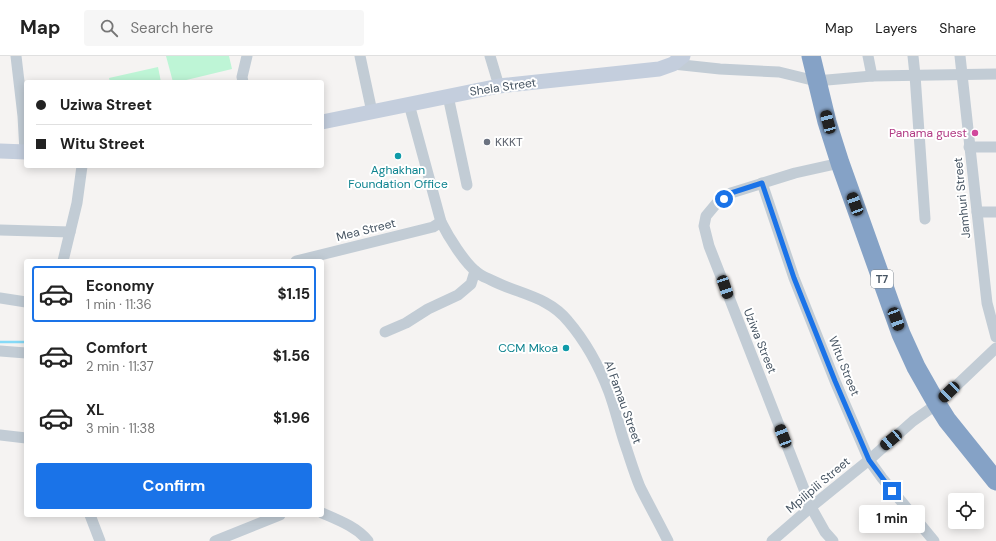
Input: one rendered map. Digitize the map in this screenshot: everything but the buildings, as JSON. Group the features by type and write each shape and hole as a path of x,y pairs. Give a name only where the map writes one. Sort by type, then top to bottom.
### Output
{"highway":[{"name":"T7","path":"811,56 816,81 840,163 901,334 916,367 947,420 996,482"}],"main road":[{"name":"Shela Street","path":"324,122 499,86 659,69 678,60"},
{"path":"0,151 24,152"}],"street":[{"path":"16,56 24,128"},
{"path":"243,80 247,56"},
{"path":"360,56 372,112"},
{"path":"490,56 499,86"},
{"path":"868,56 872,76"},
{"path":"913,56 925,219"},
{"name":"Jamhuri Street","path":"960,56 987,303 996,337"},
{"path":"678,60 720,69 780,72 816,81 872,76 996,74"},
{"path":"448,96 467,185"},
{"name":"Al Famau Street","path":"409,104 441,222 459,250 476,271 499,284 536,297 548,303 560,312 579,334 603,376 626,450 640,486 668,541"},
{"path":"969,147 996,147"},
{"name":"Uziwa Street","path":"833,541 825,532 810,507 709,246 704,226 706,216 716,204 731,193 795,172 840,163"},
{"path":"63,259 77,203 82,168"},
{"name":"Witu Street","path":"762,183 794,278 835,381 869,460 934,541"},
{"path":"977,212 996,212"},
{"name":"Mea Street","path":"304,259 433,227 441,222"},
{"path":"0,230 70,232"},
{"path":"385,332 406,323 428,308 458,295 471,284 476,271"},
{"path":"0,298 24,302"},
{"name":"Mpilipili Street","path":"772,541 810,507 869,460 913,421 937,404 996,348"},
{"path":"0,351 24,353"},
{"path":"0,435 24,438"},
{"path":"324,514 344,523 364,535 368,541"},
{"path":"91,517 100,541"},
{"path":"215,541 275,517"}],"green space":[{"path":"166,56 229,56 232,69 186,80 172,80"},
{"path":"158,67 161,80 110,80 109,78"}],"waterway":[{"path":"0,342 24,342"}],"place":[{"name":"Panama guest","path":"975,133"},
{"name":"KKKT","path":"487,142"},
{"name":"Aghakhan Foundation Office","path":"398,156"},
{"name":"CCM Mkoa","path":"566,348"}],"route":[{"path":"724,199 731,193 762,183 794,278 835,381 869,460 892,491"}]}
